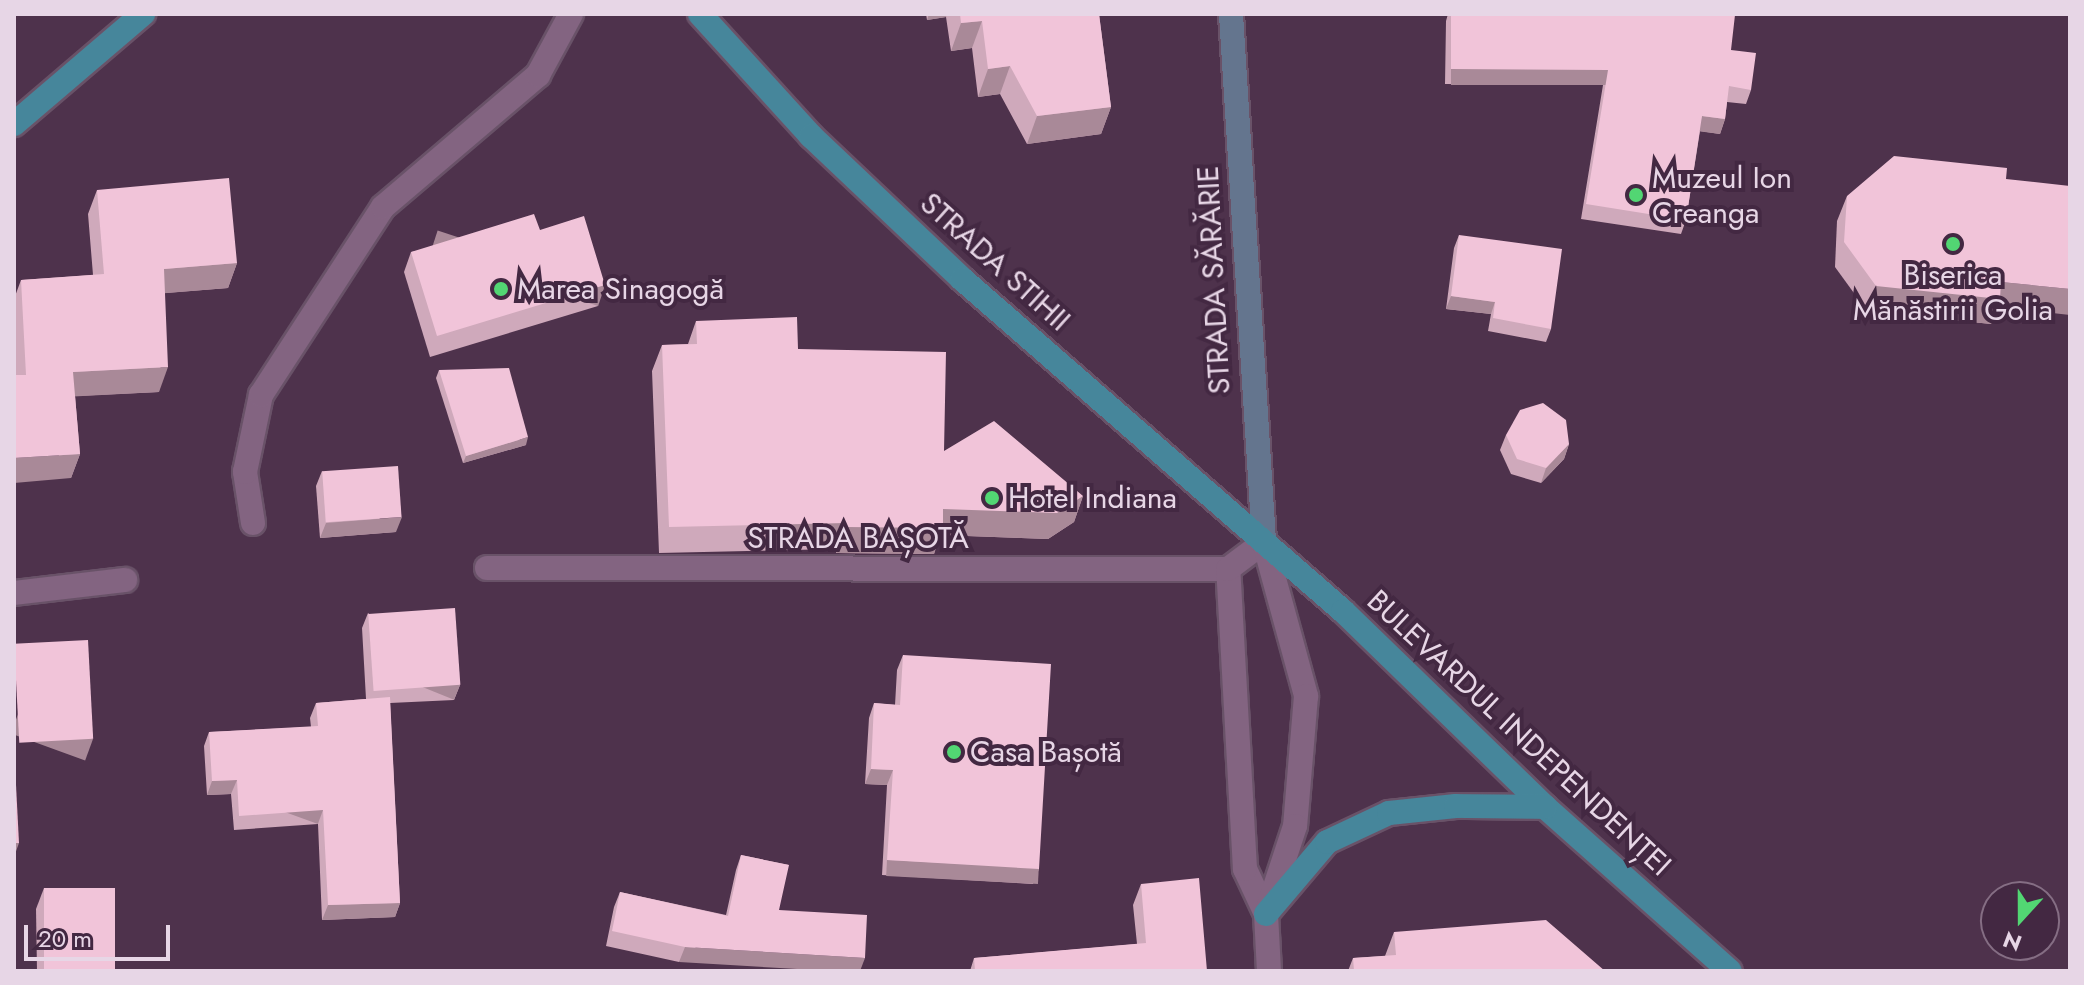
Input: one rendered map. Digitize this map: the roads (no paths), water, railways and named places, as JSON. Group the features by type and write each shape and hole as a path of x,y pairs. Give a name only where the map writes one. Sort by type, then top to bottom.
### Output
{"main road":[{"path":"14,124 143,14"},
{"name":"STRADA STIHII","path":"700,14 811,136 962,279 1264,542"},
{"name":"STRADA SĂRĂRIE","path":"1231,14 1264,542"},
{"name":"BULEVARDUL INDEPENDENȚEI","path":"1264,542 1343,611 1545,807 1730,971"},
{"path":"1266,914 1327,842 1389,813 1456,806 1545,807"}],"street":[{"path":"253,523 245,472 261,395 383,207 538,75 571,14"},
{"path":"1228,569 1264,542"},
{"name":"STRADA SĂRĂRIE","path":"1264,542 1306,696 1295,826 1266,914 1269,971"},
{"name":"STRADA BAȘOTĂ","path":"487,568 1228,569"},
{"name":"STRADA SĂRĂRIE","path":"1228,569 1245,869 1266,914"},
{"path":"14,593 125,580"}],"place":[{"name":"Muzeul Ion Creanga","path":"1636,195"},
{"name":"Biserica Mănăstirii Golia","path":"1953,244"},
{"name":"Marea Sinagogă","path":"501,289"},
{"name":"Hotel Indiana","path":"992,498"},
{"name":"Casa Bașotă","path":"954,752"}]}
